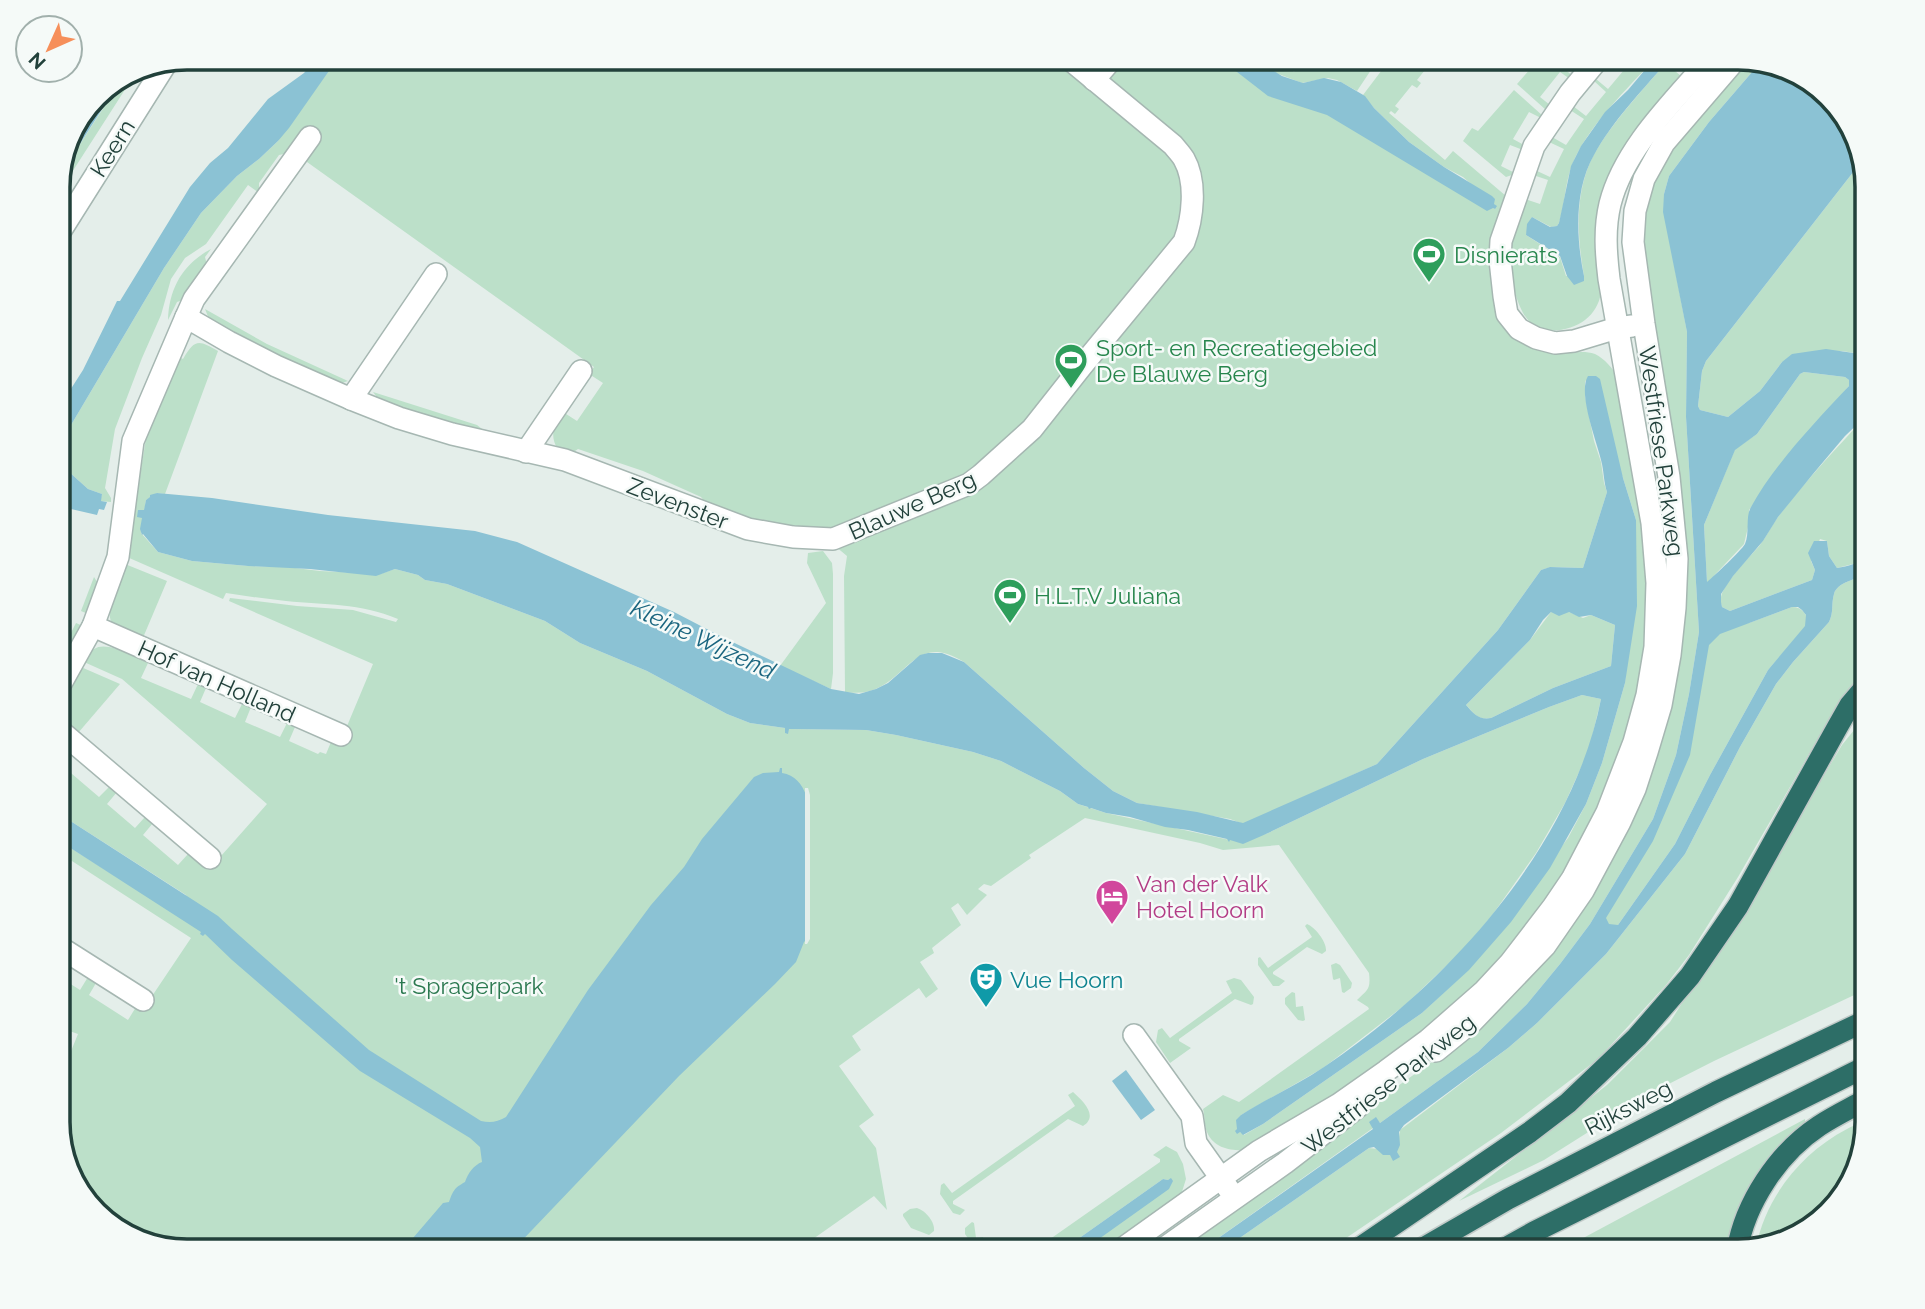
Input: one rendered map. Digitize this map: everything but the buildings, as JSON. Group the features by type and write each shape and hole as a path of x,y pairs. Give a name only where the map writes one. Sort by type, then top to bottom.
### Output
{"highway":[{"path":"1373,1239 1501,1154 1549,1118 1604,1070 1655,1018 1690,976 1738,906 1855,699"},
{"name":"Rijksweg","path":"1439,1239 1594,1154 1855,1026"},
{"path":"1522,1239 1855,1072"},
{"path":"1740,1239 1755,1200 1784,1157 1819,1126 1855,1106"}],"street":[{"name":"Blauwe Berg","path":"833,539 970,484 981,475 1032,429 1184,242 1190,222 1192,194 1185,160 1173,145 1082,70"},
{"path":"1094,80 1103,70"},
{"path":"1589,70 1534,146 1502,241 1500,260 1507,314 1519,329 1536,338 1555,343 1574,341 1618,328"},
{"name":"Westfriese Parkweg","path":"1136,1239 1259,1151 1339,1104 1386,1071 1428,1040 1484,991 1510,963 1553,907 1572,879 1607,812 1634,742 1647,695 1655,647 1657,583 1652,523 1605,244 1615,188 1650,130 1701,70"},
{"name":"Westfriese Parkweg","path":"1177,1239 1438,1050 1473,1021 1545,946 1583,891 1620,822 1635,789 1661,705 1670,655 1677,559 1670,477 1633,242 1635,211 1644,179 1664,143 1727,70"},
{"name":"Keern","path":"70,216 160,73"},
{"path":"70,667 93,626 118,557 134,441 194,299 310,137"},
{"path":"351,400 436,274"},
{"name":"Zevenster","path":"186,317 265,360 351,400 399,418 452,435 565,460 748,530 793,537 833,539"},
{"name":"Westfriese Parkweg","path":"1618,328 1644,324"},
{"path":"526,452 581,371"},
{"name":"Hof van Holland","path":"93,626 341,735"},
{"path":"70,739 209,858"},
{"path":"70,953 143,999"},
{"path":"1134,1035 1192,1116 1196,1143 1235,1198"}],"green space":[{"name":"'t Spragerpark","path":"316,70 1253,70 1347,116 1495,209 1494,204 1463,177 1409,142 1363,95 1382,70 1425,70 1417,80 1421,83 1417,88 1412,85 1395,106 1399,109 1395,114 1391,111 1389,113 1445,160 1453,151 1506,196 1493,290 1499,317 1506,328 1523,343 1548,352 1595,354 1608,364 1618,377 1647,534 1650,637 1631,730 1580,853 1497,967 1398,1054 1247,1150 1230,1149 1214,1142 1205,1126 1203,1109 1223,1095 1239,1102 1369,1009 1357,1000 1368,989 1369,973 1279,845 1223,850 1085,818 1029,855 1031,858 991,886 984,884 978,889 987,895 967,915 958,903 951,908 961,925 932,948 934,953 920,962 938,989 926,998 919,988 852,1036 861,1050 839,1066 874,1115 859,1126 876,1148 887,1210 874,1196 813,1239 164,1237 135,1227 110,1210 86,1181 76,1160 70,1130 70,1054 78,1034 70,1031 70,984 80,990 88,977 96,983 89,995 128,1020 136,1007 142,1011 191,938 70,860 70,848 196,927 186,895 70,821 70,772 99,797 110,786 117,792 107,804 135,828 145,817 153,823 143,835 178,865 188,854 205,868 221,856 267,804 122,679 84,662 89,653 94,649 106,647 129,654 148,663 141,678 191,699 198,684 206,688 200,702 235,718 242,704 251,707 245,722 280,737 287,723 295,727 289,741 318,754 326,754 331,742 342,738 373,664 229,601 230,598 353,610 396,622 398,619 370,610 342,606 226,593 223,599 127,557 147,432 177,356 183,359 191,347 198,343 218,351 165,494 157,493 146,500 141,533 158,552 192,561 248,566 380,574 395,569 418,575 425,580 447,584 545,621 580,643 647,671 727,714 750,723 785,728 785,733 788,733 788,729 866,730 973,752 1001,761 1060,791 1078,804 1106,813 1230,840 1266,834 1423,759 1549,707 1582,695 1601,699 1589,750 1565,803 1536,853 1493,914 1464,949 1405,1005 1323,1068 1241,1115 1240,1132 1244,1135 1422,1013 1469,969 1568,838 1586,804 1602,763 1625,683 1636,520 1623,478 1585,380 1585,396 1607,492 1583,568 1551,567 1541,570 1498,630 1377,764 1243,824 1230,819 1137,803 1113,791 964,662 948,654 926,653 876,689 845,692 844,576 847,556 835,546 746,520 707,505 701,497 643,471 578,449 571,454 557,448 553,438 554,429 563,412 577,421 603,383 589,374 594,367 293,152 279,155 259,183 259,193 248,185 206,244 185,258 171,279 161,315 115,429 105,488 111,502 100,501 102,494 88,489 70,473 70,427 164,268 201,213 237,176 278,141"},
{"path":"1272,70 1371,70 1357,91 1328,78 1302,83"},
{"path":"1529,70 1566,70 1573,76 1570,79 1560,72 1540,97 1550,105 1546,110 1517,84"},
{"path":"1624,70 1644,70 1609,108 1579,150 1572,165 1557,226 1551,227 1532,217 1526,235 1560,257 1566,276 1584,276 1579,209 1583,183 1593,156 1624,112 1660,70 1676,70 1681,76 1631,145 1596,308 1585,320 1572,327 1542,329 1525,316 1514,288 1510,259 1514,231 1525,199 1540,204 1548,180 1533,175 1535,170 1550,177 1564,149 1549,142 1552,137 1566,145 1584,119 1570,110 1573,106 1586,116 1606,92 1594,81 1596,79 1608,89"},
{"path":"1736,70 1753,71 1709,122 1669,176 1664,194 1664,212 1687,332 1686,417 1699,632 1676,755 1653,819 1590,924 1560,964 1527,1004 1478,1052 1380,1123 1375,1118 1370,1122 1373,1128 1217,1239 1186,1239 1446,1052 1521,981 1676,658 1640,243 1645,202 1650,187 1662,163 1696,117"},
{"path":"126,88 71,174 77,149 107,102"},
{"path":"1514,90 1543,116 1541,118 1529,112 1513,139 1524,145 1523,150 1510,145 1501,166 1513,172 1506,177 1463,141 1472,128 1478,131"},
{"path":"1854,171 1855,353 1842,351 1782,362 1760,391 1728,417 1700,410 1698,406 1702,371 1706,361"},
{"path":"211,249 205,257 207,265 186,299 177,302 168,320 171,298 179,278 193,262"},
{"path":"205,309 267,344 348,381 339,384 247,342 209,319"},
{"path":"1804,372 1845,377 1849,380 1849,386 1784,461 1749,510 1744,544 1707,583 1704,525 1735,449 1757,434"},
{"path":"373,392 477,425 491,436 448,425 379,400"},
{"path":"1855,428 1855,563 1837,568 1829,556 1827,541 1820,539 1811,561 1815,570 1812,580 1730,611 1722,607 1723,591 1732,577 1821,465"},
{"path":"823,551 832,563 833,574 831,689 780,666 826,603 807,563 808,553"},
{"path":"125,564 167,581 142,640 112,624 110,617 113,594"},
{"path":"94,577 99,585 88,614 81,611"},
{"path":"1855,580 1855,688 1817,740 1738,877 1689,955 1666,985 1598,1059 1501,1133 1345,1239 1238,1239 1369,1148 1397,1151 1400,1130 1508,1048 1606,954 1685,854 1776,684 1829,622 1833,598 1836,590"},
{"path":"1792,607 1801,610 1810,622 1768,670 1675,844 1618,925 1609,925 1605,919 1642,852 1680,756 1703,627 1749,623"},
{"path":"1551,612 1569,612 1583,618 1591,615 1615,625 1611,666 1553,688 1491,718 1477,716 1466,705 1530,640"},
{"path":"76,623 83,626 70,650 70,635"},
{"path":"81,667 120,684 78,733 70,726 70,688"},
{"path":"1855,729 1855,995 1647,1095 1544,1160 1459,1201 1607,1085 1670,1022 1842,745"},
{"path":"1307,924 1320,935 1326,951 1322,954 1307,947 1273,972 1285,981 1279,986 1273,986 1258,965 1258,958 1260,957 1268,968 1312,937 1305,926"},
{"path":"1336,963 1352,983 1351,988 1344,993 1340,978 1333,979 1331,965"},
{"path":"1234,978 1241,980 1254,997 1253,1004 1235,999 1179,1039 1191,1048 1170,1063 1156,1042 1158,1030 1162,1028 1170,1038 1232,993 1226,981"},
{"path":"1292,992 1295,993 1296,1007 1303,1006 1303,1021 1298,1020 1285,1004 1285,998"},
{"path":"1073,1092 1090,1113 1088,1122 1083,1126 1068,1119 953,1201 953,1204 965,1210 960,1215 953,1213 940,1194 941,1185 944,1183 952,1193 1075,1106 1068,1095"},
{"path":"1805,1119 1805,1124 1772,1153 1756,1175 1738,1212 1730,1239 1581,1239"},
{"path":"1855,1126 1849,1160 1826,1199 1797,1223 1759,1237 1768,1211 1788,1178 1815,1151"},
{"path":"1166,1146 1177,1152 1183,1164 1186,1179 1180,1198 1170,1208 1125,1239 1098,1239 1171,1183 1171,1179 1163,1179 1078,1239 1050,1239 1160,1162 1160,1159 1153,1155"},
{"path":"917,1208 927,1214 933,1224 934,1231 929,1235 911,1228 903,1216 910,1209"},
{"path":"974,1223 976,1238 983,1239 968,1239 965,1228"}],"water":[{"path":"307,70 330,70 278,141 237,176 201,213 164,268 70,427 70,390 117,301 120,301 190,187 210,163 228,148 268,99"},
{"path":"1234,70 1272,70 1303,83 1324,78 1341,82 1365,96 1409,142 1492,196 1497,206 1487,211 1327,115 1268,96"},
{"path":"1645,70 1660,70 1610,129 1588,169 1578,214 1584,281 1574,285 1567,276 1560,256 1526,235 1527,224 1532,217 1550,227 1557,226 1571,166 1581,146 1605,112"},
{"path":"1753,71 1790,82 1803,90 1826,110 1843,135 1854,171 1706,361 1702,371 1698,406 1700,410 1728,417 1760,391 1782,362 1792,354 1826,349 1855,353 1855,426 1778,517 1763,541 1733,576 1721,594 1721,602 1722,607 1730,611 1812,580 1815,570 1808,553 1814,541 1827,541 1829,556 1837,568 1855,563 1855,580 1836,590 1829,622 1776,684 1685,854 1606,954 1508,1048 1404,1125 1399,1132 1400,1145 1397,1152 1400,1157 1393,1161 1390,1155 1383,1155 1374,1147 1369,1148 1238,1239 1217,1239 1373,1129 1369,1122 1376,1117 1380,1123 1478,1052 1527,1004 1560,964 1590,924 1653,819 1676,755 1699,632 1686,417 1687,332 1663,212 1669,176 1709,122","holes":["1804,372 1845,377 1849,380 1849,386 1796,444 1760,491 1749,511 1745,544 1707,582 1704,525 1735,450 1757,434 1800,374","1798,607 1806,615 1805,626 1768,670 1675,844 1618,925 1609,924 1606,918 1653,841 1690,755 1709,645 1720,634"]},
{"path":"106,104 77,149 94,116"},
{"name":"Kleine Wijzend","path":"1588,376 1600,379 1623,478 1636,520 1637,606 1625,683 1602,763 1586,804 1550,868 1511,922 1469,970 1422,1013 1263,1124 1243,1135 1235,1131 1236,1120 1241,1115 1314,1074 1370,1034 1415,996 1458,954 1497,908 1533,859 1563,808 1586,754 1601,699 1582,695 1549,707 1423,759 1243,844 1089,809 1001,761 973,752 866,730 789,729 788,734 785,733 785,728 750,723 727,714 647,671 580,643 545,621 447,584 425,580 418,575 395,569 376,576 248,566 192,561 158,552 142,535 142,518 137,517 138,510 144,510 150,495 157,493 475,531 517,542 674,612 831,689 859,694 888,683 920,655 942,653 964,662 1113,791 1137,803 1197,812 1243,823 1377,764 1498,630 1541,570 1550,567 1583,568 1607,492 1589,419 1585,384","holes":["1551,612 1559,616 1569,612 1579,617 1591,615 1615,625 1611,666 1553,688 1491,718 1474,714 1466,705 1530,640"]},
{"path":"70,473 88,489 102,494 101,501 107,502 104,510 99,509 97,515 70,509"},
{"path":"782,768 782,773 797,781 806,795 807,939 796,962 679,1076 523,1239 412,1239 443,1203 449,1202 454,1190 465,1182 476,1165 482,1162 480,1147 470,1138 360,1071 205,934 203,936 201,932 70,848 70,821 218,916 369,1050 481,1121 491,1122 506,1117 588,990 651,905 684,867 702,839 754,777 763,773 779,772"},
{"path":"1126,1070 1155,1110 1141,1120 1112,1081"},
{"path":"1171,1178 1173,1181 1169,1189 1099,1239 1078,1239 1163,1179"}],"pier":[{"path":"805,788 808,788 810,795 810,939 807,944 805,944"}],"place":[{"name":"Disnierats","path":"1429,284"},
{"name":"Sport- en Recreatiegebied De Blauwe Berg","path":"1071,390"},
{"name":"H.L.T.V Juliana","path":"1010,625"},
{"name":"Van der Valk Hotel Hoorn","path":"1112,926"},
{"name":"Vue Hoorn","path":"986,1009"}]}
